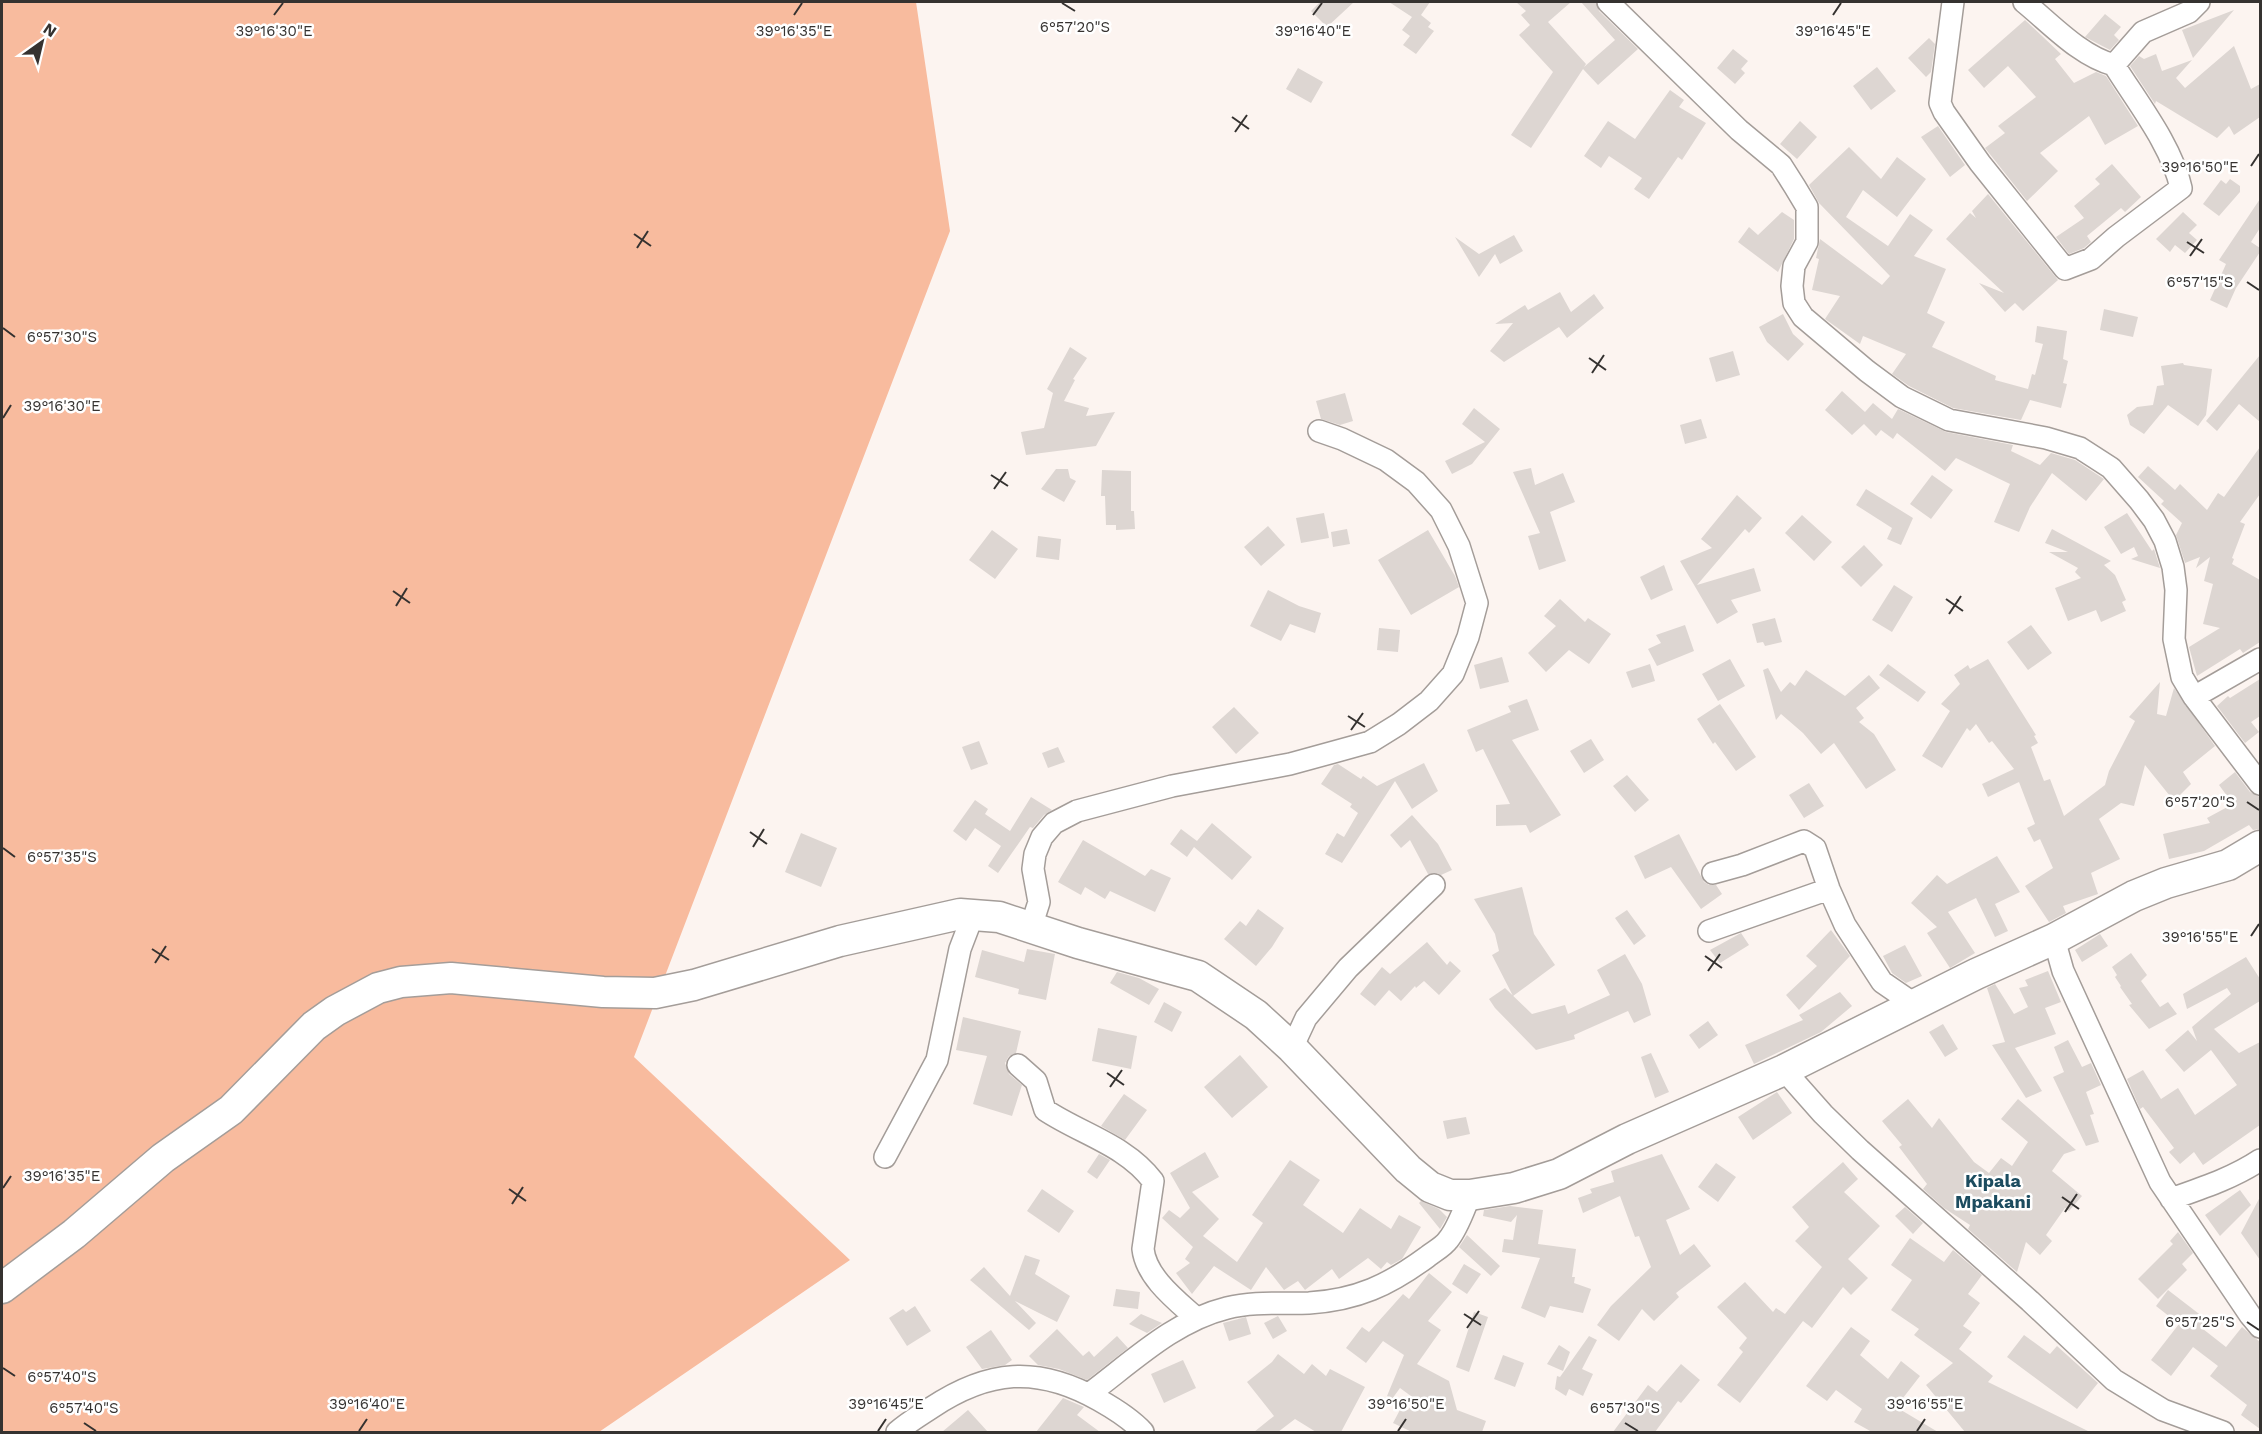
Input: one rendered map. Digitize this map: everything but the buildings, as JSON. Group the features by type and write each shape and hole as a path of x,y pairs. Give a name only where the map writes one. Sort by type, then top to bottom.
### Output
{"main road":[{"path":"2,1288 74,1234 164,1158 231,1110 314,1026 334,1011 378,988 401,982 451,978 603,992 655,993 694,985 840,941 934,919 960,914 999,917 1078,943 1198,976 1256,1015 1292,1047 1408,1169 1430,1187 1450,1195 1470,1195 1514,1188 1559,1174 1627,1139 1784,1070 1914,1004 2015,955 2054,939 2134,896 2166,883 2228,865 2260,846"}],"street":[{"path":"1608,2 1739,130 1780,165 1795,187 1807,207 1807,242 1794,266 1792,286 1794,303 1803,316 1867,371 1902,397 1949,420 2046,438 2080,448 2111,468 2139,500 2154,520 2165,541 2173,567 2176,590 2174,639 2182,677 2194,697 2260,784"},
{"path":"1953,2 1940,103 1980,164 2065,269 2091,259 2115,237 2181,188 2177,168 2168,151 2114,65 2101,61 2071,41 2024,2"},
{"path":"2114,65 2143,32 2189,12 2199,2"},
{"path":"1031,927 1039,902 1033,868 1035,854 1042,837 1054,823 1077,812 1172,786 1290,764 1370,742 1429,701 1453,674 1468,637 1477,603 1459,546 1441,510 1416,482 1386,460 1319,431"},
{"path":"2194,697 2260,658"},
{"path":"1713,873 1742,865 1804,841 1815,848 1829,889 1845,925 1882,982 1914,1004"},
{"path":"1292,1047 1306,1018 1348,968 1434,885"},
{"path":"1709,931 1829,889"},
{"path":"885,1157 937,1060 960,949 973,915"},
{"path":"2054,939 2063,971 2160,1182 2260,1327"},
{"path":"1018,1065 1036,1081 1045,1110 1128,1156 1153,1181 1143,1249 1144,1259 1170,1294 1196,1318"},
{"path":"1784,1070 1823,1114 1860,1150 2030,1301 2114,1380 2163,1410 2223,1432"},
{"path":"2171,1199 2225,1179 2260,1160"},
{"path":"1089,1394 1177,1328 1196,1318 1228,1307 1250,1304 1347,1298 1374,1290 1400,1278 1448,1241 1470,1195"},
{"path":"906,1430 956,1391 983,1381 1006,1376 1025,1376 1066,1384 1089,1394 1118,1411 1143,1432"}],"shaded area":[{"path":"2,2 916,2 950,231 634,1057 850,1260 599,1432 2,1432"}],"district":[{"name":"Kipala Mpakani","path":"1993,1191"}]}
